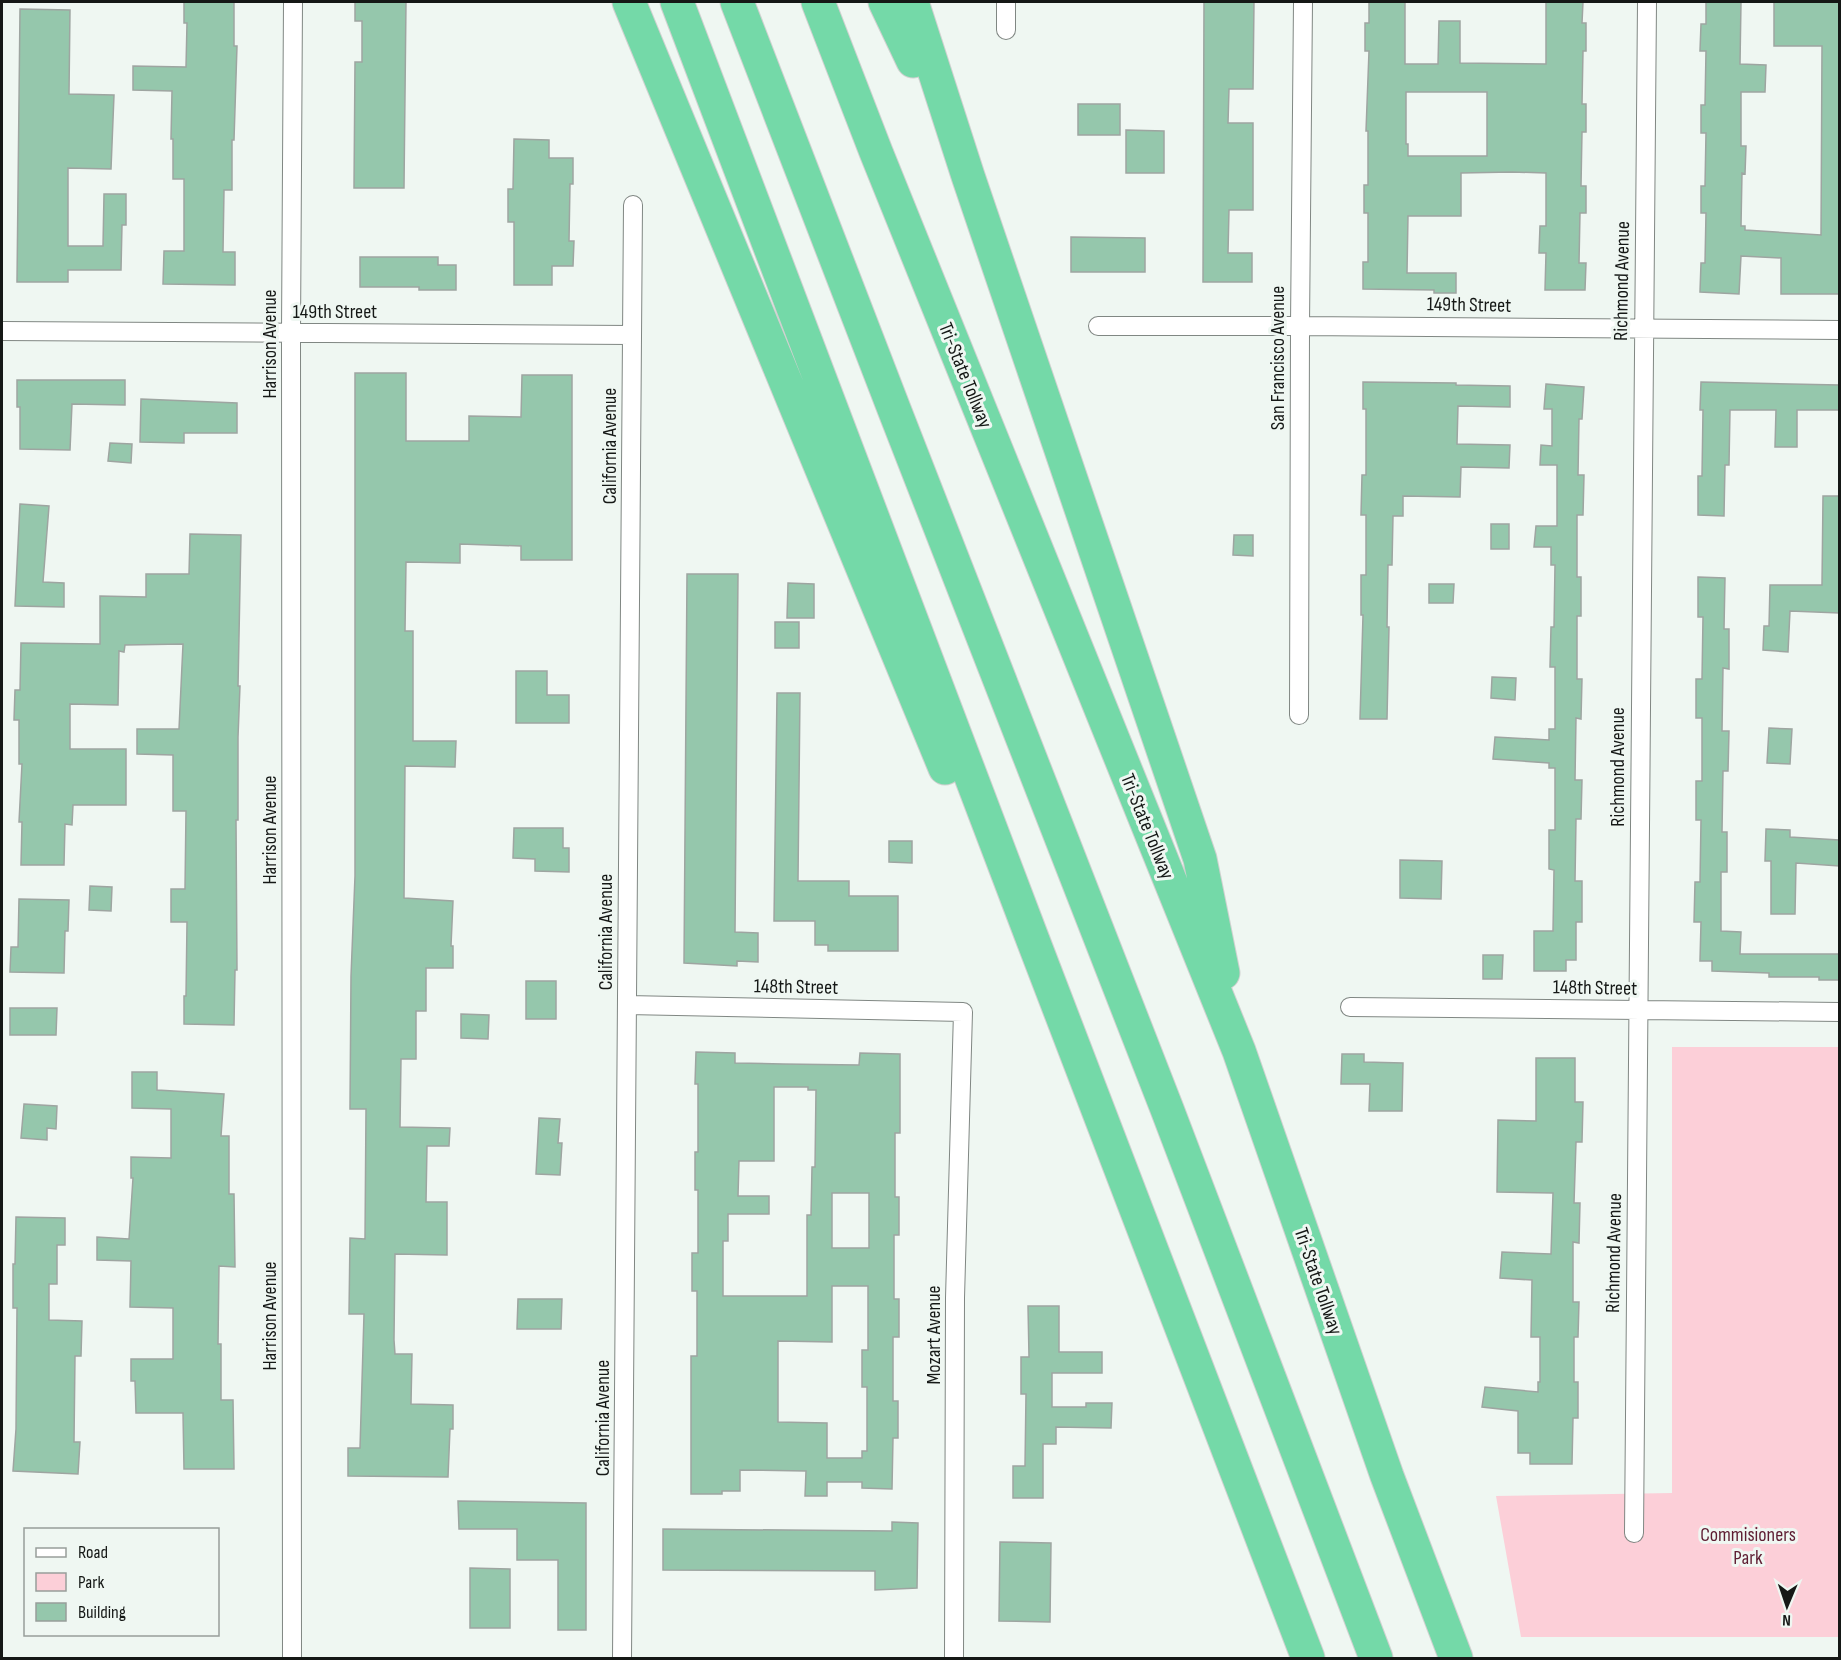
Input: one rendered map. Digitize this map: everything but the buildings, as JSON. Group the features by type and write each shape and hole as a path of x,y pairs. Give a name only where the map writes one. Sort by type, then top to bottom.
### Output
{"highway":[{"path":"629,2 977,848 1031,935"},
{"path":"677,2 1308,1659"},
{"path":"737,2 1167,1109 1376,1659"},
{"name":"Tri-State Tollway","path":"818,2 876,152 1239,1051 1387,1476 1456,1659"},
{"path":"885,2 968,176"},
{"path":"912,2 968,176 1200,859 1239,1051"}],"street":[{"name":"Harrison Avenue","path":"292,1659 291,333 293,2"},
{"path":"1006,2 1006,30"},
{"name":"San Francisco Avenue","path":"1299,715 1303,2"},
{"name":"Richmond Avenue","path":"1634,1533 1647,2"},
{"name":"California Avenue","path":"622,1659 633,205"},
{"name":"149th Street","path":"1098,326 1839,330"},
{"name":"149th Street","path":"2,331 632,335"},
{"name":"148th Street","path":"627,1005 963,1012"},
{"name":"148th Street","path":"1350,1006 1839,1012"},
{"name":"Mozart Avenue","path":"954,1659 955,1298 963,1012"}],"green space":[{"name":"Commisioners Park","path":"1672,1047 1839,1047 1839,1637 1521,1637 1496,1496 1672,1493"}]}
